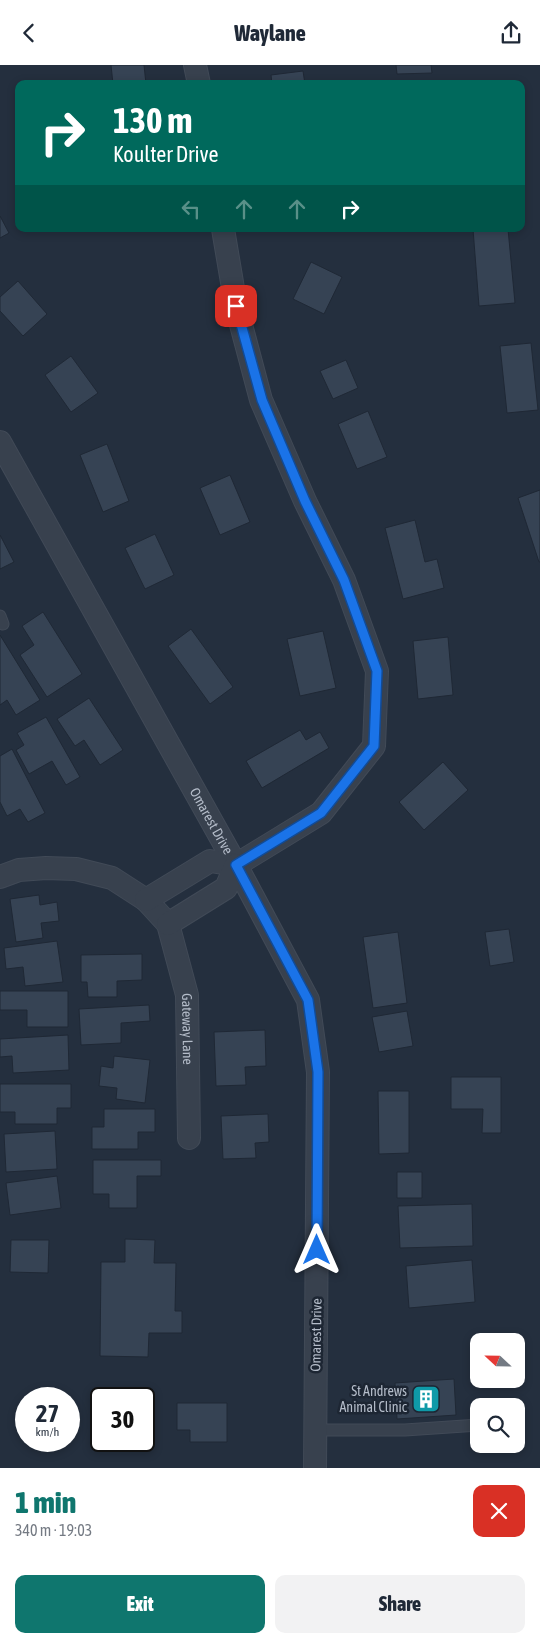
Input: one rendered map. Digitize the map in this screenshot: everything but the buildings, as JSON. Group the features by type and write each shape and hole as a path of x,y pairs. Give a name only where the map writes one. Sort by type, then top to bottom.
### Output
{"street":[{"path":"195,65 198,80"},
{"path":"168,924 226,888 236,865 321,813 374,746 377,671 344,580 305,501 262,400 236,306 224,232"},
{"name":"Omarest Drive","path":"1,446 236,865 308,1000 318,1072 315,1468"},
{"path":"146,901 210,861 236,865"},
{"name":"Gateway Lane","path":"0,877 20,870 46,868 76,869 112,878 146,901 168,924 187,995 189,1138"}],"lane":[{"path":"316,1430 405,1430 470,1426"}],"place":[{"name":"St Andrews Animal Clinic","path":"426,1399"}],"route":[{"path":"236,306 262,400 305,501 344,580 377,671 374,746 321,813 236,865 308,1000 318,1072 317,1250"}]}
